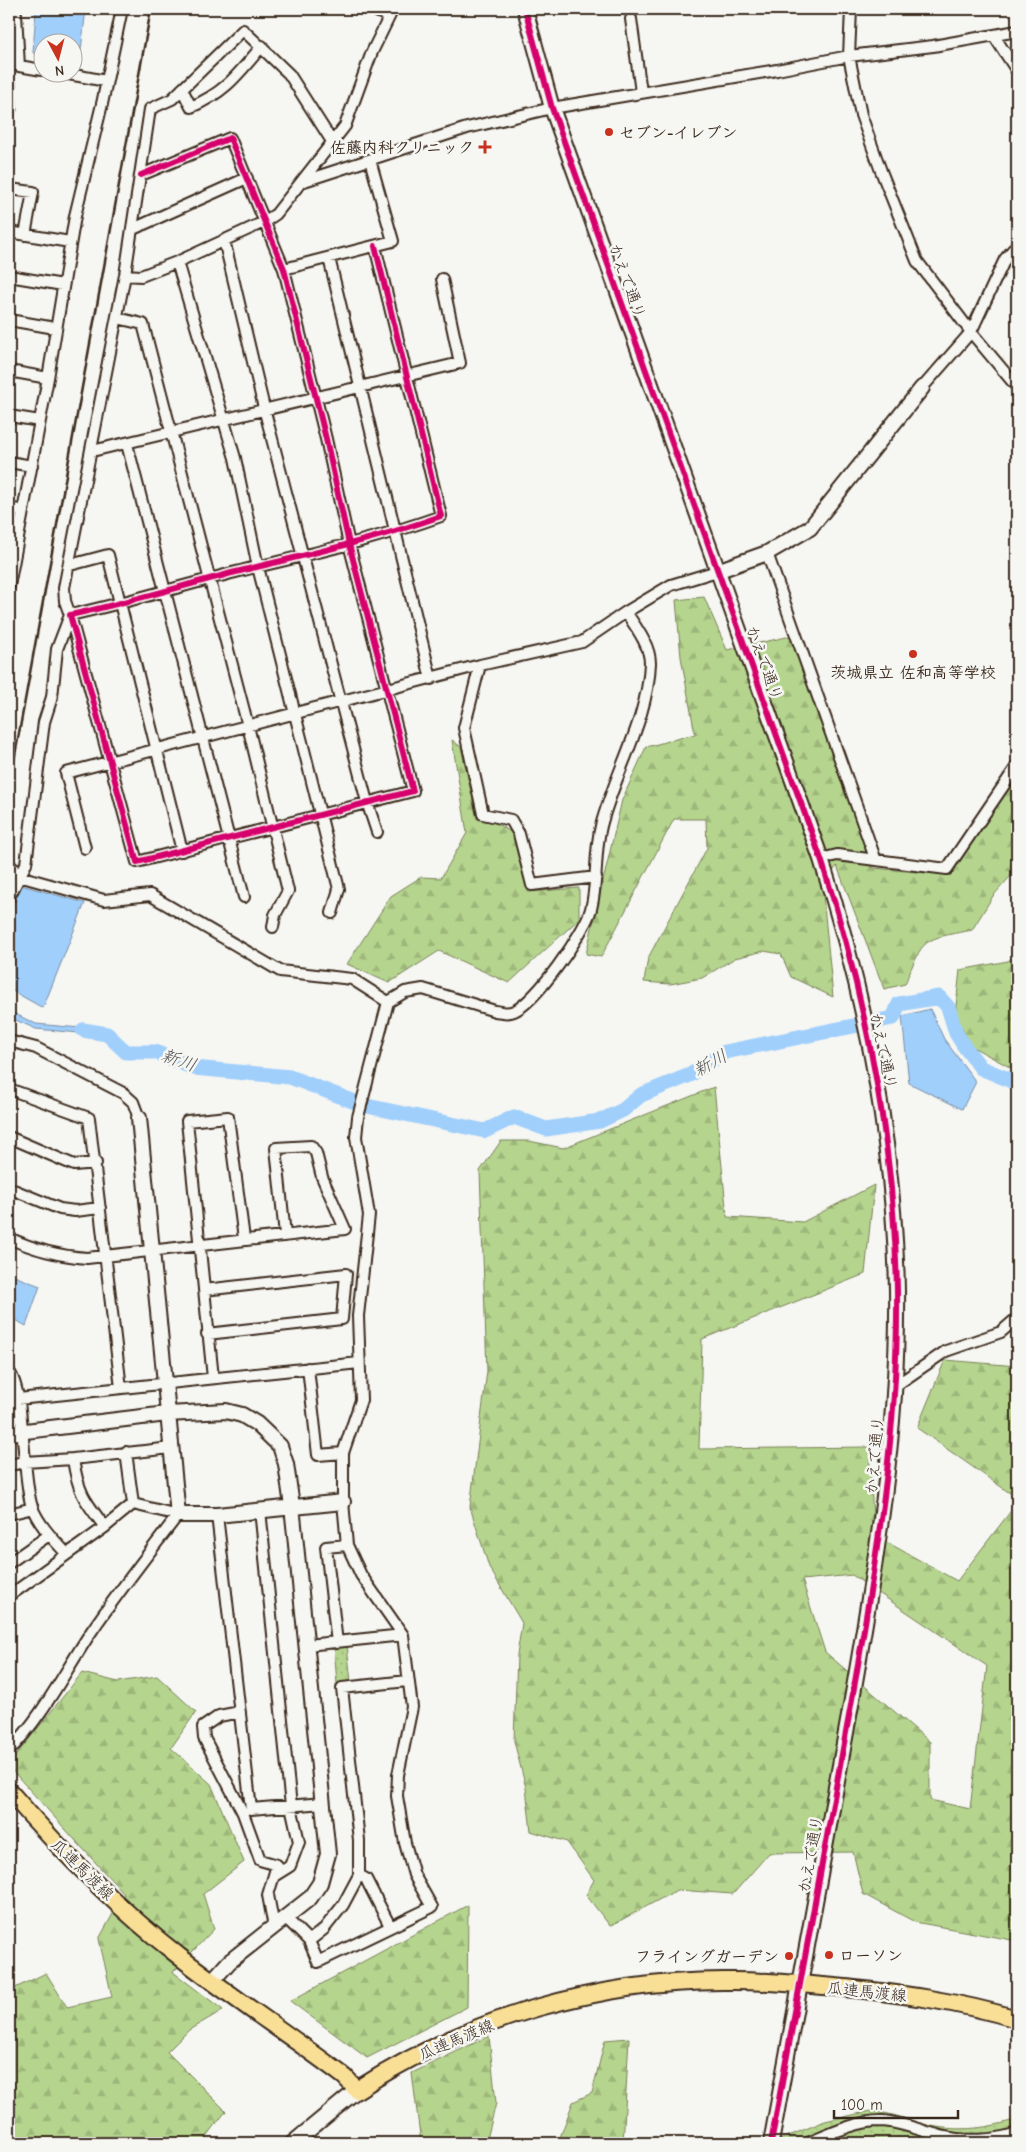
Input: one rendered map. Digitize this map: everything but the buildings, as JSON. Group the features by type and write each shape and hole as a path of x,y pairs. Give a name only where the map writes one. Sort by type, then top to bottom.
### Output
{"main road":[{"name":"瓜連馬渡線","path":"9,1791 81,1869 152,1934 212,1981 345,2077 357,2090 394,2068 451,2039 489,2024 575,1998 617,1990 733,1980 800,1984 922,1996 963,2004 1017,2019"}],"street":[{"path":"12,9 16,14 19,66 32,68"},
{"path":"9,586 12,553 32,466 70,242 122,9"},
{"path":"126,275 141,276 177,262 264,222 276,214 334,143 345,126 372,52 391,13 372,9"},
{"path":"851,9 849,56 862,115 881,171 917,261 971,332 1017,386"},
{"name":"かえで通り","path":"523,10 552,108 821,859 844,931 879,1096 888,1159 897,1289 895,1386 881,1536 771,2143"},
{"path":"631,19 641,92"},
{"path":"141,175 230,138 284,269 349,544 413,790 137,862 112,762 65,601 64,588 126,275 150,109 172,100 243,30 262,46 289,74 334,143"},
{"path":"301,182 467,128 552,108 778,70 849,56 994,36 1017,31"},
{"path":"994,36 1017,71"},
{"path":"182,89 191,107 213,97 232,80 262,46"},
{"path":"82,76 106,81"},
{"path":"284,269 393,241 370,160"},
{"path":"133,229 247,178"},
{"path":"9,189 32,192 25,235"},
{"path":"9,232 70,242"},
{"path":"224,240 264,408 340,702 377,832"},
{"path":"85,848 66,773 480,665 582,642 626,612 671,585 767,553 810,528 922,388 971,332 1005,259 1017,244"},
{"path":"70,615 395,532 441,516 376,246"},
{"path":"328,258 431,679"},
{"path":"177,262 226,420 258,567 338,889 332,913"},
{"path":"9,276 63,285"},
{"path":"92,452 172,431 226,420 264,408 316,398 460,363 442,279"},
{"path":"117,318 143,324 248,726 288,891 275,915 273,927"},
{"path":"9,320 56,328"},
{"path":"9,371 48,378"},
{"path":"9,416 40,421"},
{"path":"127,444 244,897"},
{"path":"9,462 32,466"},
{"path":"9,508 23,511"},
{"path":"767,553 875,858"},
{"path":"70,565 108,555 118,604 182,851"},
{"path":"286,1918 309,1941 318,1962 432,1906 414,1875 405,1843 397,1796 398,1775 412,1707 407,1681 403,1635 361,1575 347,1545 343,1502 343,1453 361,1400 358,1316 369,1215 356,1137 358,1117 388,1002 404,992 423,989 501,1012 514,1011 521,1007 571,949 591,911 600,828 647,691 650,660 641,635 626,612"},
{"path":"9,897 27,857 28,836 44,722 52,697 57,649 70,615"},
{"path":"480,665 464,728 483,814 511,820 519,834 532,885 596,877"},
{"path":"821,859 837,855 875,858 946,869 1017,766"},
{"path":"12,867 19,876 104,900 150,895 280,971 352,979 388,1002"},
{"path":"9,1041 36,1048 123,1093 133,1102 139,1118 178,1516 91,1633 61,1682 25,1734 9,1752"},
{"path":"9,1089 89,1118 96,1163 104,1255 121,1388"},
{"path":"213,1378 187,1121 228,1117 244,1240"},
{"path":"9,1137 74,1165 96,1163"},
{"path":"9,1238 31,1248 59,1256 87,1258 345,1229 322,1177 316,1153 310,1146 276,1148 285,1235"},
{"path":"9,1188 60,1209 75,1211 100,1208"},
{"path":"204,1290 346,1274 342,1319 208,1334"},
{"path":"895,1386 946,1351 1001,1332 1017,1318"},
{"path":"13,1399 359,1363"},
{"path":"308,1368 318,1455 343,1453"},
{"path":"9,1372 15,1432 25,1462 32,1508 49,1535 66,1554"},
{"path":"15,1432 167,1414 226,1410 242,1415 257,1424 280,1446 286,1464 292,1506 328,1854 320,1883 310,1898 230,1962 212,1981"},
{"path":"9,1465 171,1448"},
{"path":"126,1452 133,1504"},
{"path":"73,1459 77,1485 82,1496 105,1527"},
{"path":"133,1504 178,1516 217,1515 343,1502"},
{"path":"9,1596 105,1527 133,1504"},
{"path":"9,1514 32,1508"},
{"path":"260,1510 291,1806 299,1842 290,1866 274,1876"},
{"path":"217,1515 251,1809 323,1804"},
{"path":"9,1563 49,1535"},
{"path":"337,1643 326,1547 347,1545"},
{"path":"307,1645 403,1635"},
{"path":"309,1941 324,1929 343,1905 359,1875 359,1840 342,1688 407,1681"},
{"path":"240,1712 219,1716 203,1727 204,1738 243,1813 260,1860 277,1865 268,1895 274,1927"},
{"path":"359,1875 366,1879 390,1926"},
{"path":"293,2143 357,2090"},
{"path":"808,2143 834,2132 881,2121 902,2124 952,2137 978,2140 1017,2133"}],"green space":[{"path":"16,82 17,111 9,119 9,83"},
{"path":"704,597 727,650 791,636 873,868 951,875 1017,773 1017,869 993,896 972,930 934,939 921,948 905,984 884,989 837,866 822,885 833,997 791,977 781,954 764,951 735,958 702,978 670,984 644,982 648,958 707,848 706,819 674,819 601,957 586,954 622,800 646,747 695,734 681,657 676,600"},
{"path":"452,740 461,747 477,819 494,822 514,834 528,892 579,888 579,919 509,983 439,951 389,983 347,964 391,896 421,877 441,878 467,833"},
{"path":"1017,954 1017,1071 971,1046 955,1015 960,970 1008,961"},
{"path":"714,1087 727,1217 803,1222 874,1185 865,1274 702,1339 699,1449 869,1447 874,1535 957,1581 1017,1503 1017,1941 915,1922 863,1894 853,1852 769,1853 733,1894 677,1890 610,1926 586,1895 594,1880 567,1842 531,1831 526,1788 514,1741 517,1655 522,1623 489,1567 470,1507 487,1371 480,1171 501,1141 529,1141 563,1148","holes":["852,1575 987,1666 970,1809 930,1800 930,1742 825,1652 802,1580"]},
{"path":"945,1360 1017,1366 1017,1498 917,1428"},
{"path":"347,1645 351,1682 337,1684 334,1646"},
{"path":"82,1673 118,1682 157,1676 196,1712 171,1748 211,1784 244,1862 203,1894 214,1929 173,1972 223,2010 189,2030 167,2052 226,2111 202,2143 9,2143 9,1991 46,1973 67,2007 112,1997 99,1939 124,1894 9,1767 9,1764"},
{"path":"468,1905 467,2007 367,2058 290,2001"},
{"path":"489,2036 496,2103 486,2143 421,2143 412,2073"},
{"path":"629,2038 623,2143 558,2143 573,2102 592,2093 605,2040"},
{"path":"871,2111 894,2115 932,2126 953,2129 986,2127 1017,2119 1017,2143 772,2143 825,2121"}],"water":[{"path":"36,9 86,9 82,42 82,32 34,32"},
{"path":"21,885 85,903 43,1008 9,989 9,919"},
{"path":"930,1009 944,1039 976,1082 962,1109 909,1083 902,1016"},
{"path":"9,1011 36,1024 103,1030 101,1035 36,1029 9,1017"},
{"path":"9,1274 40,1286 26,1326 9,1316"}],"waterway":[{"name":"新川","path":"367,1106 485,1131 514,1117 546,1129 600,1121 623,1110 641,1095 690,1075 725,1052 893,1018 899,1004 939,997 948,1007 956,1033 981,1068 1017,1083"},
{"name":"新川","path":"83,1030 107,1034 126,1052 155,1052 194,1068 290,1077 355,1102"}],"railway":[{"path":"9,788 151,9"}],"cycle path":[{"path":"525,9 552,108 821,859 837,911 864,1018 884,1126 895,1235 897,1290 897,1342 890,1447 869,1602 771,2143"},
{"path":"141,175 230,138 284,269 326,439 349,544 413,791 137,862 70,615 339,547 365,540 441,516 375,246"}],"place":[{"name":"セブン-イレブン","path":"609,132"},
{"name":"佐藤内科クリニック","path":"485,147"},
{"name":"茨城県立 佐和高等学校","path":"913,654"},
{"name":"ローソン","path":"829,1955"},
{"name":"フライングガーデン","path":"789,1956"}]}
